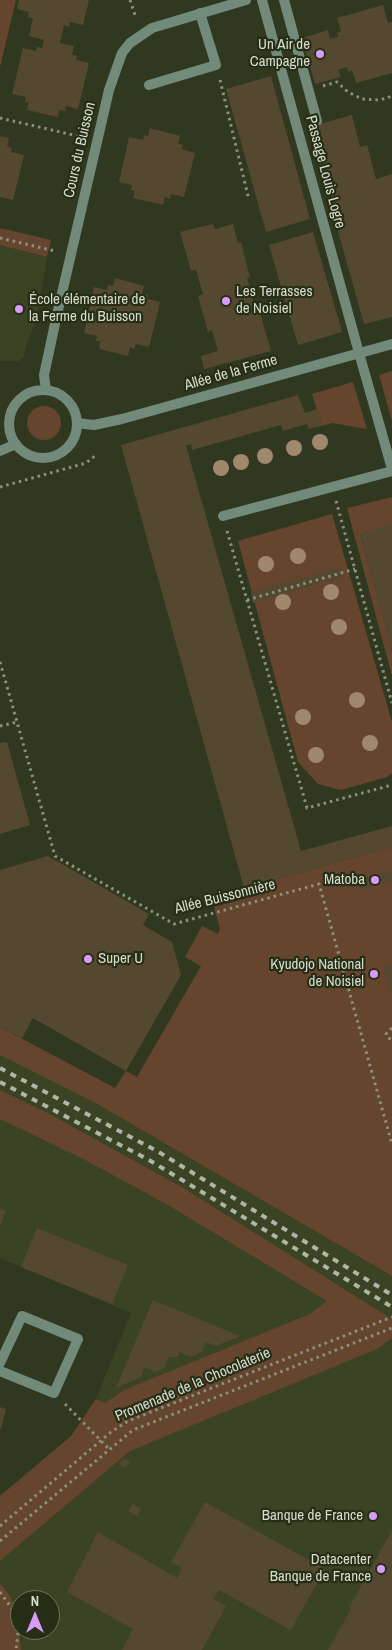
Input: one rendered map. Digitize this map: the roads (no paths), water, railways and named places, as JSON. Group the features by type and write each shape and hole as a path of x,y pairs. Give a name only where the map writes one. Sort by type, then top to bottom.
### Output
{"street":[{"name":"Cours du Buisson","path":"46,390 44,375 116,66 130,43 152,28 246,0"},
{"name":"Passage Louis Logre","path":"262,0 392,470"},
{"path":"284,0 317,121"},
{"path":"150,85 216,65 200,13"},
{"name":"Allée de la Ferme","path":"77,423 94,425 122,419 392,344"},
{"path":"46,390 56,392 72,404 77,423 72,442 56,456 45,458 24,452 16,444 9,424 15,404 32,391 46,390"},
{"path":"0,451 16,444"},
{"path":"223,516 392,470"},
{"path":"0,1363 22,1316 78,1339 54,1393 0,1371"}],"railway":[{"path":"0,1068 157,1151 392,1295"},
{"path":"0,1082 149,1160 392,1307"}],"place":[{"name":"Un Air de Campagne","path":"320,54"},
{"name":"Les Terrasses de Noisiel","path":"226,301"},
{"name":"École élémentaire de la Ferme du Buisson","path":"19,309"},
{"name":"Matoba","path":"375,880"},
{"name":"Super U","path":"88,959"},
{"name":"Kyudojo National de Noisiel","path":"374,974"},
{"name":"Banque de France","path":"373,1516"},
{"name":"Datacenter Banque de France","path":"381,1569"}]}
